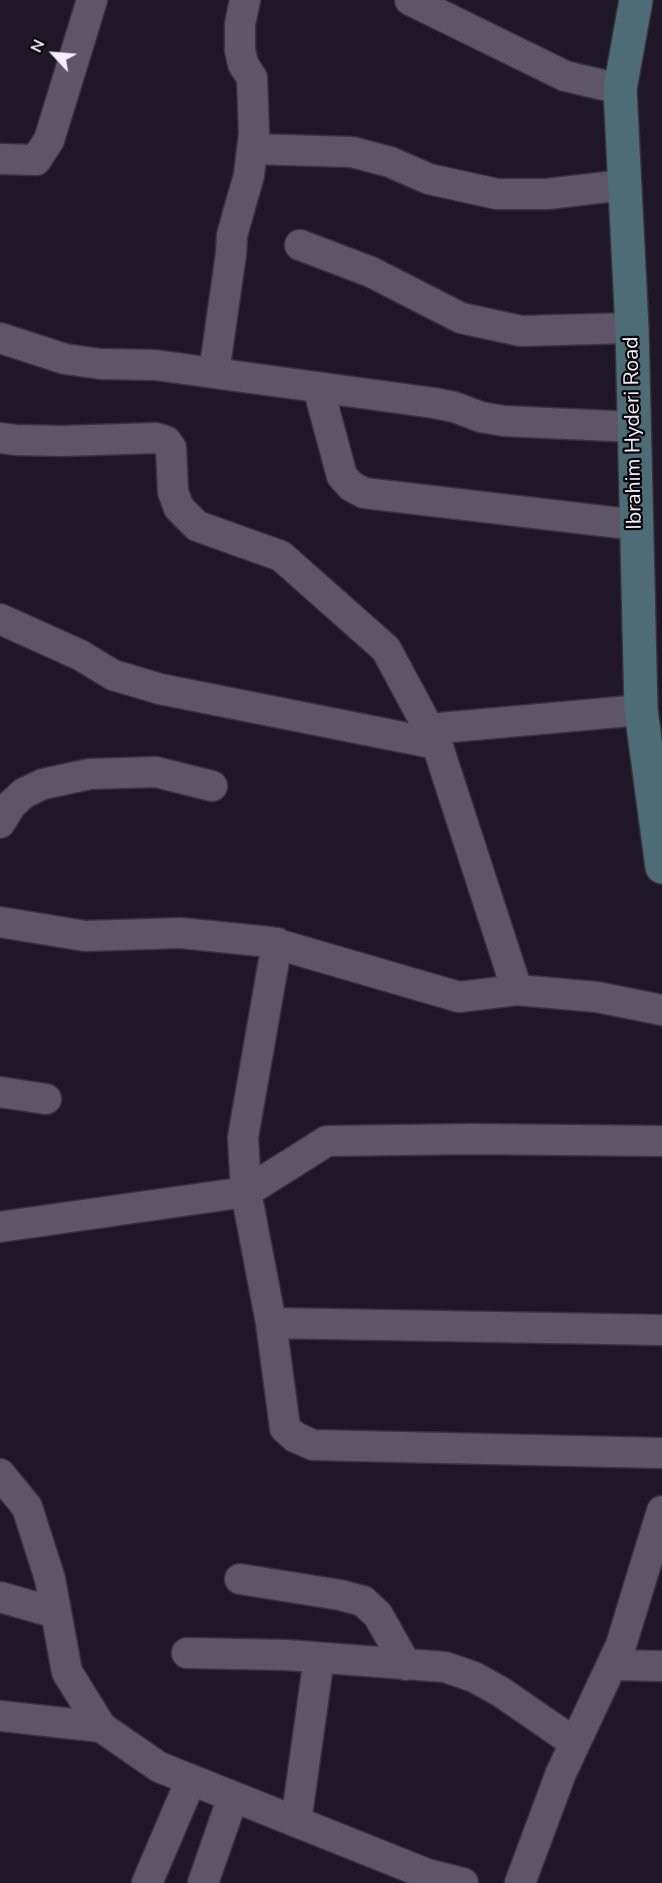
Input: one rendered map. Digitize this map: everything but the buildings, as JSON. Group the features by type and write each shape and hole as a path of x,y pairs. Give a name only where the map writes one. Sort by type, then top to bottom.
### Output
{"main road":[{"name":"Ibrahim Hyderi Road","path":"636,0 620,89 632,328 641,710 662,867"}],"street":[{"path":"0,159 36,160 48,140 92,0"},
{"path":"214,373 232,235 249,175 254,134 252,78 243,63 240,50 240,24 245,0"},
{"path":"410,0 565,76 620,89"},
{"path":"252,149 352,152 390,162 429,179 497,194 548,194 624,185"},
{"path":"300,245 370,272 461,318 522,331 632,328"},
{"path":"0,338 65,359 101,364 155,365 434,403 454,407 481,417 504,421 634,427"},
{"path":"318,387 342,476 351,486 364,493 637,525"},
{"path":"0,438 63,441 156,438 166,441 171,448 173,492 179,508 197,526 280,556 386,649 433,736 517,990"},
{"path":"0,619 80,655 113,675 160,689 433,736 641,710"},
{"path":"0,823 11,805 24,793 43,784 90,774 156,772 212,786"},
{"path":"0,922 85,936 181,933 277,943 459,997 517,990 597,998 662,1010"},
{"path":"277,943 243,1137 246,1192 271,1323 285,1428 295,1437 313,1445 662,1454"},
{"path":"0,1092 46,1099"},
{"path":"0,1227 246,1192 327,1141 452,1139 662,1141"},
{"path":"271,1323 662,1330"},
{"path":"0,1474 27,1507 50,1579 67,1672 101,1727 159,1767 427,1874 463,1883"},
{"path":"520,1883 561,1773 621,1645 662,1510"},
{"path":"240,1580 340,1595 363,1601 378,1615 406,1665"},
{"path":"0,1596 56,1613"},
{"path":"187,1653 319,1658 445,1667 474,1677 501,1692 575,1743"},
{"path":"296,1822 319,1658"},
{"path":"612,1665 662,1666"},
{"path":"0,1716 101,1727"},
{"path":"147,1883 191,1780"},
{"path":"203,1883 233,1797"}]}
